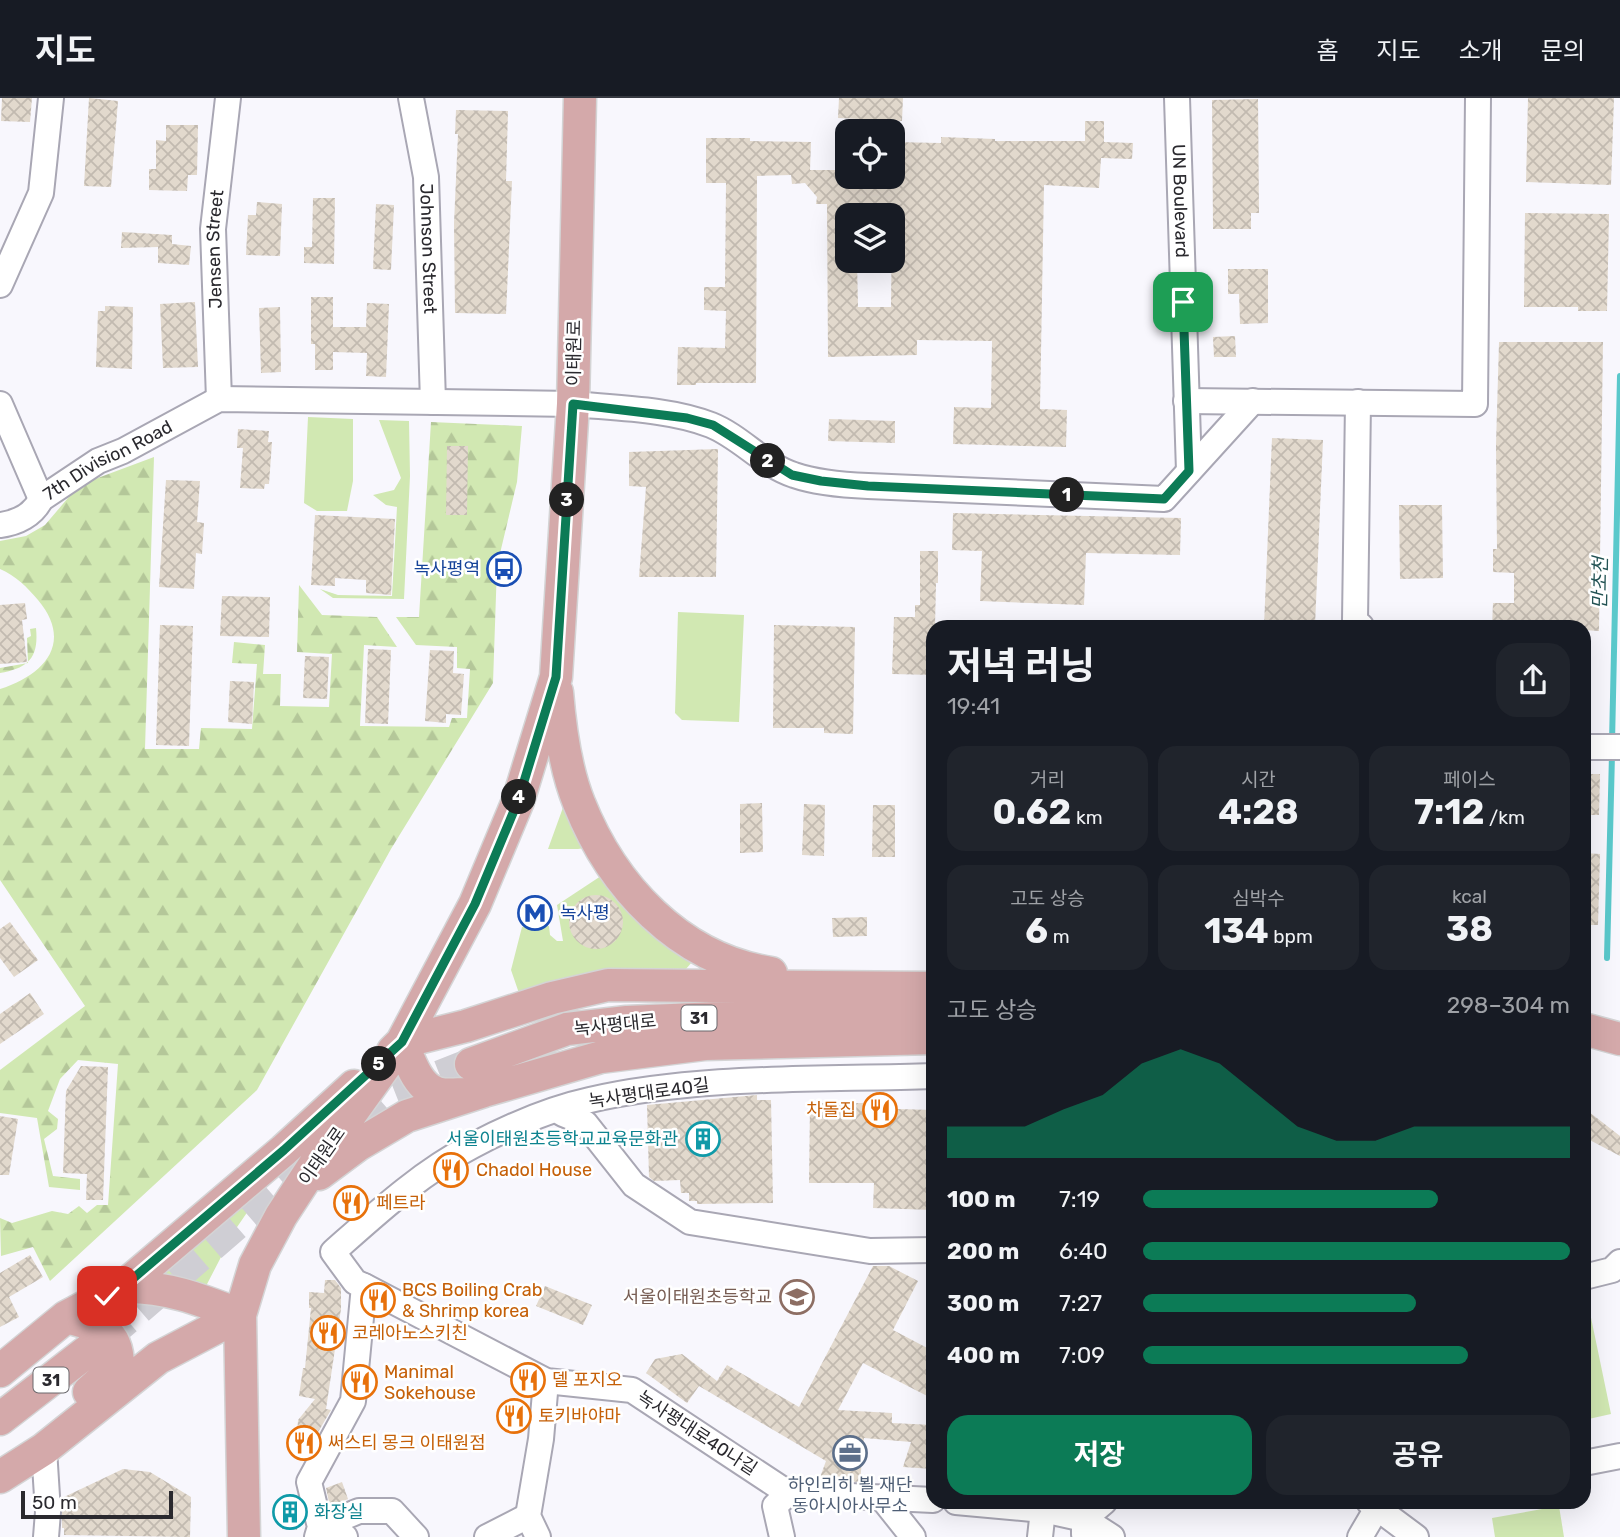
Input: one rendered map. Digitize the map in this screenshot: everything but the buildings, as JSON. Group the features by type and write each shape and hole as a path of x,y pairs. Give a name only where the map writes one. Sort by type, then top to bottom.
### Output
{"main road":[{"name":"이태원로","path":"244,1537 240,1315 255,1265 281,1216 317,1161 402,1042 475,904 518,801 556,677 573,404 580,98"},
{"path":"556,677 564,743 578,801 589,826 618,875 648,910 667,927 708,955 764,972 797,978 926,987"},
{"path":"0,1371 66,1317 123,1287 284,1150 402,1042 466,1026 552,998 608,985 926,988"},
{"name":"녹사평대로","path":"473,1079 567,1029 627,1022 741,1017 926,1014"},
{"path":"1591,1031 1620,1039"},
{"path":"402,1042 414,1071 437,1093 473,1079 601,1057 705,1044 926,1038"},
{"path":"281,1216 325,1167 473,1079"},
{"path":"123,1287 182,1293 240,1315"},
{"path":"0,1477 53,1443 158,1358 240,1315"},
{"path":"53,1443 75,1403 118,1366 118,1347 109,1333 91,1323 66,1317"},
{"name":"31","path":"0,1419 102,1340"}],"street":[{"path":"0,285 41,193 51,98"},
{"name":"Jensen Street","path":"219,400 213,229 228,98"},
{"name":"Johnson Street","path":"411,98 426,177 433,401"},
{"name":"UN Boulevard","path":"1177,98 1189,471"},
{"path":"1186,401 1475,404 1478,98"},
{"path":"219,400 573,404 687,418 713,425 792,475 859,486 1164,499 1253,401"},
{"name":"7th Division Road","path":"0,525 10,524 24,517 36,508 41,499 98,461 123,451 219,400"},
{"path":"1355,620 1358,402"},
{"path":"0,404 41,499"},
{"name":"녹사평대로40길","path":"364,1286 355,1282 333,1252 394,1199 470,1147 521,1123 588,1100 654,1089 716,1083 926,1076"},
{"path":"563,1109 564,1114 585,1123 634,1185 690,1222 870,1251 926,1250"},
{"path":"1591,1275 1612,1270 1620,1262"},
{"path":"319,1532 309,1482 353,1401 364,1286"},
{"name":"녹사평대로40나길","path":"364,1286 546,1381 632,1390 788,1493"},
{"path":"487,1537 533,1527 546,1381"},
{"path":"46,1537 53,1443"},
{"path":"1591,1462 1620,1456"},
{"path":"782,1537 775,1506 788,1493 926,1500"},
{"path":"882,1498 913,1537"},
{"path":"1040,1537 1042,1509"},
{"path":"1048,1509 1084,1528 1112,1537"},
{"path":"1084,1528 1099,1509"},
{"path":"1360,1537 1371,1509"},
{"path":"1378,1509 1416,1537"},
{"path":"319,1532 359,1511 392,1511 416,1537"},
{"path":"319,1532 345,1537"}],"green space":[{"path":"308,417 353,419 353,481 347,511 317,511 304,503"},
{"path":"379,420 409,421 410,476 404,599 333,598 320,589 338,595 392,596 397,507 386,505 373,495 394,490 401,478"},
{"path":"431,422 522,426 517,482 497,566 493,683 391,849 257,1090 50,1281 33,1247 1,1256 0,1218 12,1223 52,1211 68,1214 79,1206 87,1213 97,1205 108,1205 118,1064 78,1060 60,1079 48,1111 58,1119 57,1129 44,1139 53,1176 80,1179 80,1190 49,1187 37,1118 0,1113 0,1070 85,1006 0,880 0,689 16,683 41,666 53,643 53,630 49,616 34,595 16,578 0,569 0,541 26,536 45,525 79,485 154,457 145,749 199,749 201,728 252,729 257,664 232,663 234,642 265,645 263,674 281,674 280,706 329,707 332,654 297,652 299,585 322,615 377,617 397,647 364,645 360,726 449,727 452,718 467,718 470,669 457,668 457,647 416,645 396,617 419,617"},
{"path":"678,612 744,615 739,722 682,720 675,713"},
{"path":"36,628 36,647 28,661 27,638 31,636 30,629"},
{"path":"26,663 18,668 0,673 0,668"},
{"path":"565,802 599,846 548,849"},
{"path":"607,872 690,956 692,962 686,969 521,999 511,970 522,927 549,926 550,935 557,941 563,941 557,905"},
{"path":"270,1179 235,1230 205,1288 153,1271"},
{"path":"1591,1318 1611,1414 1591,1418"},
{"path":"1542,1509 1559,1509 1564,1537 1495,1537 1492,1518"}],"waterway":[{"name":"만초천","path":"1612,743 1620,376"},
{"name":"만초천","path":"1607,958 1612,754"}],"tunnel":[{"path":"102,1340 380,1100 471,1064"}],"place":[{"name":"녹사평역","path":"504,569"},
{"name":"녹사평","path":"535,913"},
{"name":"차돌집","path":"880,1110"},
{"name":"서울이태원초등학교교육문화관","path":"703,1139"},
{"name":"Chadol House","path":"451,1170"},
{"name":"페트라","path":"351,1203"},
{"name":"서울이태원초등학교","path":"797,1297"},
{"name":"BCS Boiling Crab & Shrimp korea","path":"378,1300"},
{"name":"코레아노스키친","path":"328,1333"},
{"name":"델 포지오","path":"528,1380"},
{"name":"Manimal Sokehouse","path":"360,1382"},
{"name":"토키바야마","path":"514,1416"},
{"name":"써스티 몽크 이태원점","path":"304,1443"},
{"name":"하인리히 뵐 재단 동아시아사무소","path":"850,1453"},
{"name":"화장실","path":"290,1512"}],"route":[{"path":"107,1296 123,1287 284,1150 402,1042 475,904 518,801 556,677 573,404 687,418 713,425 792,475 821,481 868,486 1164,499 1189,471 1183,302"}]}
